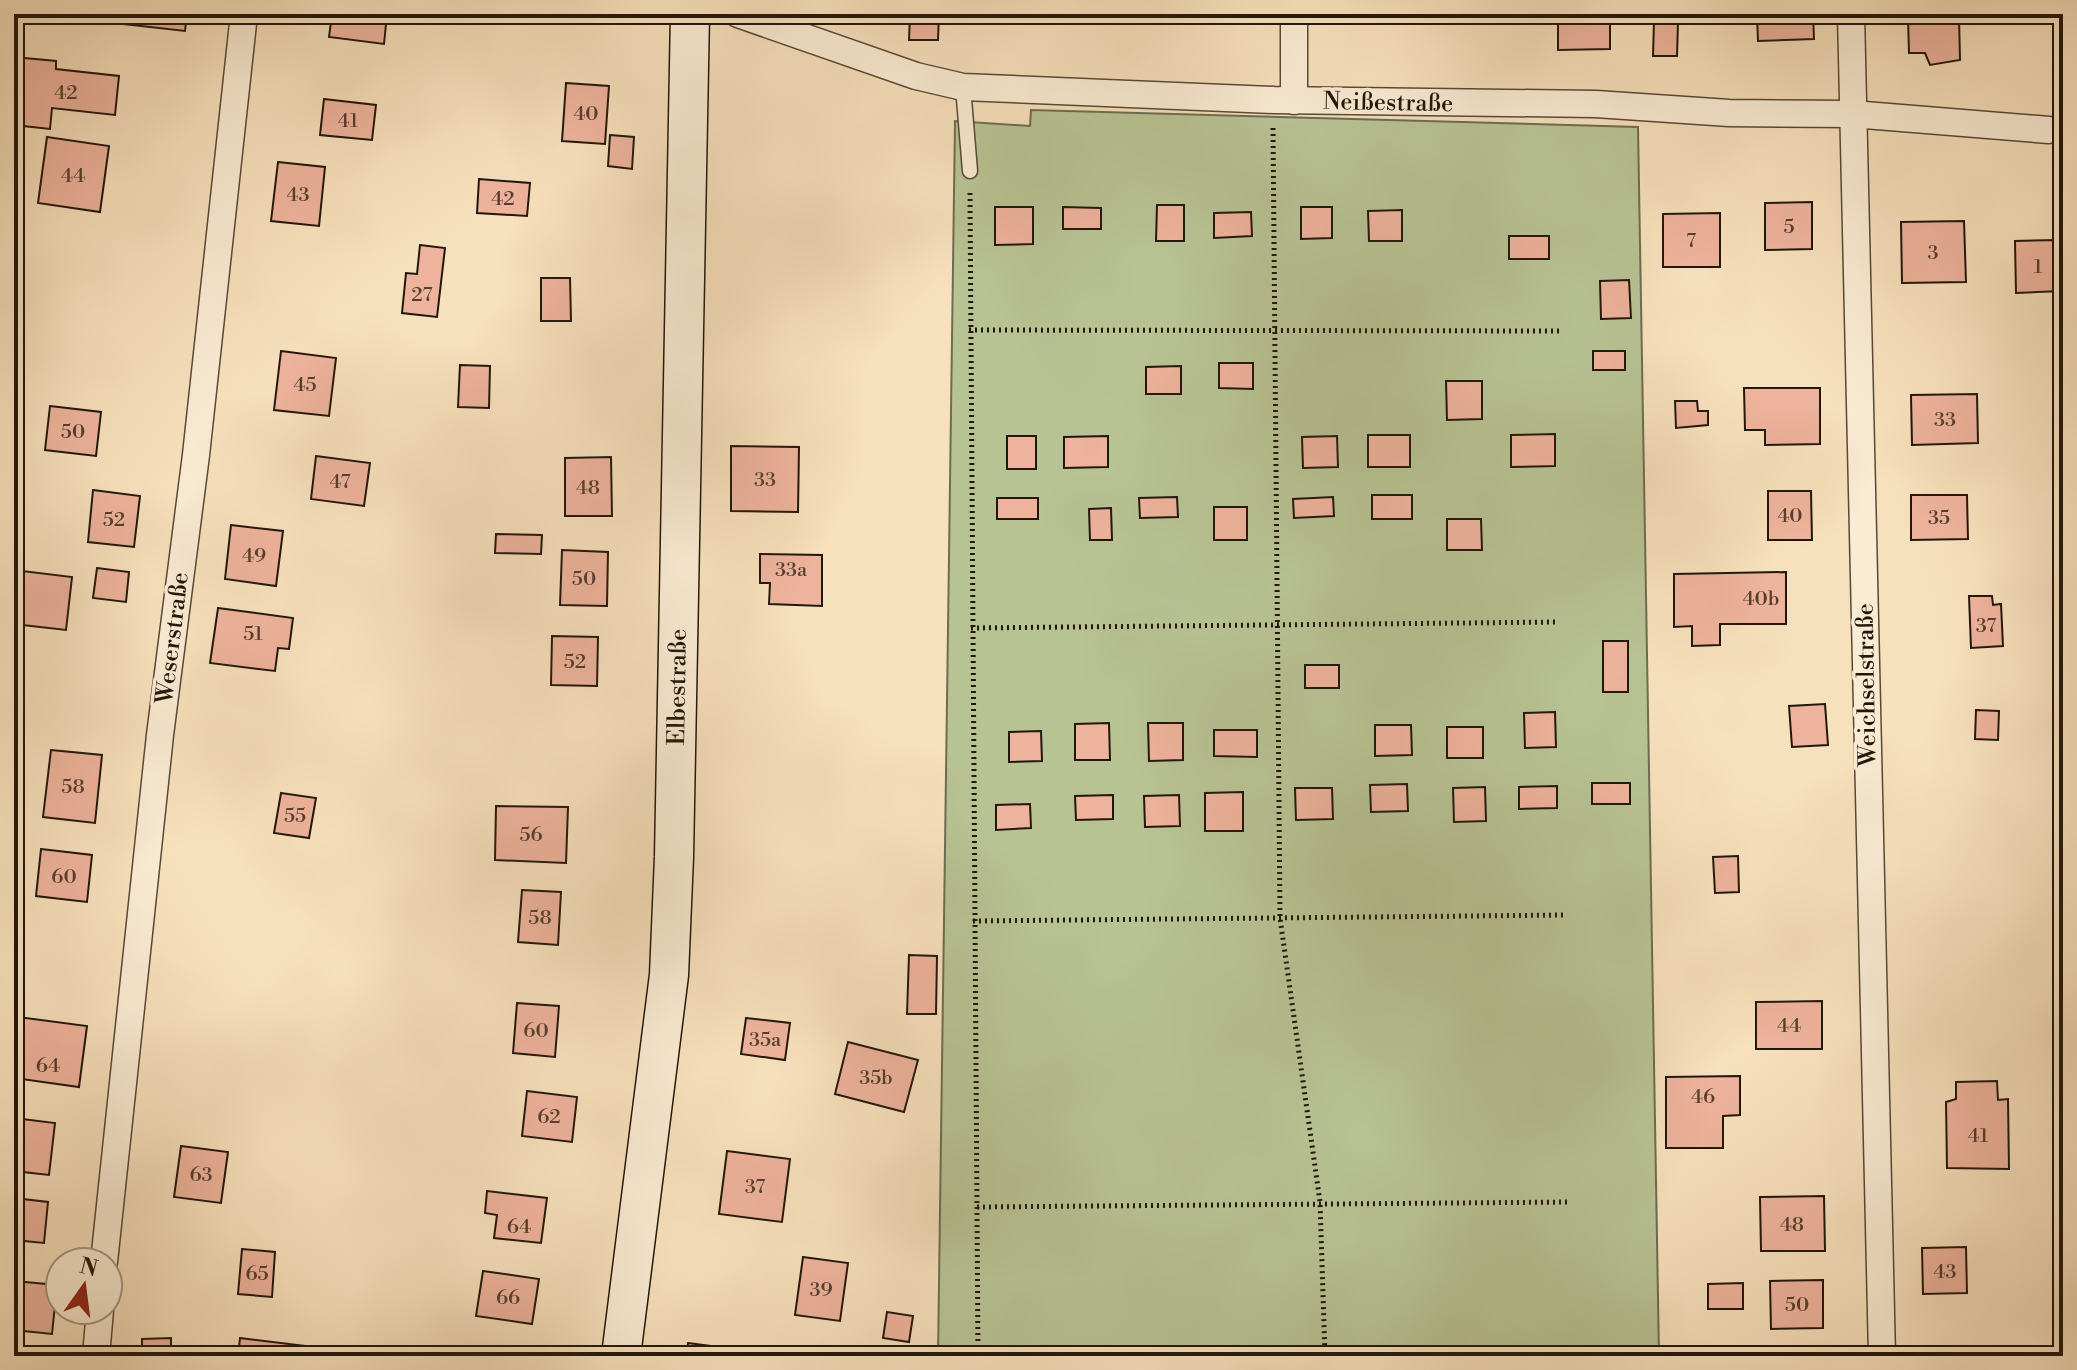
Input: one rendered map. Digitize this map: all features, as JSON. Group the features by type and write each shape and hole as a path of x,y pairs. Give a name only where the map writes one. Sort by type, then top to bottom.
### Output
{"street":[{"name":"Weserstraße","path":"106,1246 160,735 196,455 244,14"},
{"name":"Elbestraße","path":"621,1356 669,975 675,841 690,14"},
{"name":"Neißestraße","path":"738,14 916,76 963,87 1284,101 1596,104 1729,113 1852,114 2049,130"},
{"path":"1284,101 1294,14"},
{"name":"Weichselstraße","path":"1851,14 1882,1356"},
{"path":"96,1356 99,1326"}],"lane":[{"path":"963,87 970,171"}],"path":[{"path":"1284,101 1271,189 1280,918 1320,1202 1325,1356"},
{"path":"970,171 978,1356"},
{"path":"969,330 1560,331"},
{"path":"971,628 1558,622"},
{"path":"973,921 1567,915"},
{"path":"977,1207 1571,1202"}],"green space":[{"path":"1031,110 1638,127 1659,1356 938,1356 955,121 1030,126"}],"building":[{"path":"116,14 187,14 185,31 115,23"},
{"path":"332,14 387,14 384,44 329,37"},
{"path":"910,14 939,14 938,40 909,40"},
{"path":"1223,14 1250,14 1250,18 1223,18"},
{"path":"1349,14 1406,14 1406,20 1349,21"},
{"path":"1558,14 1610,14 1610,49 1558,50"},
{"path":"1757,14 1813,14 1814,39 1758,41"},
{"path":"2017,14 2050,14 2050,23 2017,22"},
{"path":"1959,17 1960,60 1930,65 1925,53 1909,53 1908,18"},
{"path":"1654,21 1678,22 1677,56 1653,56"},
{"path":"14,57 56,61 56,69 119,76 115,115 52,108 50,129 14,125"},
{"path":"566,83 609,86 605,144 562,141"},
{"path":"324,99 376,105 372,140 320,135"},
{"path":"610,135 634,137 632,169 608,166"},
{"path":"47,137 109,146 100,212 38,203"},
{"path":"278,162 325,167 319,226 271,221"},
{"path":"479,179 530,183 527,216 477,213"},
{"path":"1812,202 1812,249 1765,250 1765,203"},
{"path":"1157,205 1184,205 1184,241 1156,241"},
{"path":"995,207 1033,207 1033,244 995,245"},
{"path":"1063,207 1101,208 1101,229 1063,229"},
{"path":"1301,207 1332,207 1332,238 1301,239"},
{"path":"1402,210 1402,241 1369,241 1368,211"},
{"path":"1251,212 1252,236 1214,238 1214,213"},
{"path":"1720,213 1720,267 1663,267 1663,214"},
{"path":"1964,221 1966,282 1902,283 1901,222"},
{"path":"1509,236 1549,236 1549,259 1509,259"},
{"path":"2059,240 2061,291 2016,293 2015,241"},
{"path":"420,245 445,248 437,317 402,313 406,273 417,274"},
{"path":"541,278 570,278 571,321 541,321"},
{"path":"1629,280 1631,318 1601,319 1600,281"},
{"path":"281,351 336,358 329,416 274,410"},
{"path":"1593,351 1625,351 1625,370 1593,370"},
{"path":"1219,363 1253,363 1253,389 1219,388"},
{"path":"460,365 490,366 489,408 458,407"},
{"path":"1181,366 1181,394 1146,394 1146,367"},
{"path":"1446,381 1482,381 1482,419 1447,420"},
{"path":"1744,388 1820,388 1820,444 1765,445 1765,430 1745,430"},
{"path":"1977,394 1978,443 1912,445 1911,395"},
{"path":"1675,401 1697,401 1698,411 1708,411 1708,425 1676,428"},
{"path":"50,406 101,412 96,456 45,450"},
{"path":"1555,434 1555,466 1511,467 1511,435"},
{"path":"1368,435 1410,435 1410,467 1368,467"},
{"path":"1007,436 1036,436 1036,469 1007,469"},
{"path":"1108,436 1108,467 1064,468 1064,437"},
{"path":"1337,436 1338,467 1303,468 1302,437"},
{"path":"731,446 799,447 798,512 731,511"},
{"path":"316,456 370,463 364,506 311,499"},
{"path":"611,457 612,516 565,516 565,458"},
{"path":"93,490 140,496 134,547 88,542"},
{"path":"1768,491 1811,491 1812,540 1768,540"},
{"path":"1372,495 1412,495 1412,519 1372,519"},
{"path":"1911,495 1967,495 1968,539 1911,540"},
{"path":"1177,497 1178,517 1140,518 1139,498"},
{"path":"1333,497 1334,516 1294,518 1293,499"},
{"path":"997,498 1038,498 1038,519 997,519"},
{"path":"1214,507 1247,507 1247,540 1214,540"},
{"path":"1111,508 1112,540 1090,540 1089,509"},
{"path":"1447,519 1481,519 1482,550 1447,550"},
{"path":"231,525 283,531 276,586 225,579"},
{"path":"496,534 542,535 541,554 495,553"},
{"path":"562,550 608,552 607,606 560,605"},
{"path":"760,554 822,555 822,606 769,604 770,583 760,583"},
{"path":"97,568 129,572 126,602 93,598"},
{"path":"14,570 72,577 66,630 14,624"},
{"path":"1786,572 1786,624 1720,624 1720,645 1692,646 1692,626 1674,627 1674,574"},
{"path":"1969,596 1992,596 1993,605 2001,604 2003,646 1971,648"},
{"path":"218,608 293,618 289,649 278,648 275,671 210,663"},
{"path":"552,636 598,637 597,686 551,685"},
{"path":"1603,641 1628,641 1628,692 1603,692"},
{"path":"1305,665 1339,665 1339,688 1305,688"},
{"path":"1825,704 1828,745 1792,747 1789,706"},
{"path":"1976,710 1999,711 1998,740 1975,739"},
{"path":"1555,712 1556,747 1525,748 1524,713"},
{"path":"1109,723 1110,760 1075,760 1075,724"},
{"path":"1148,723 1183,723 1183,760 1149,761"},
{"path":"1375,725 1411,725 1412,755 1375,756"},
{"path":"1447,727 1483,727 1483,758 1447,758"},
{"path":"1214,730 1257,730 1257,757 1214,756"},
{"path":"1041,731 1042,761 1009,762 1009,732"},
{"path":"51,750 102,755 95,823 43,817"},
{"path":"1592,783 1630,783 1630,804 1592,804"},
{"path":"1407,784 1408,811 1371,812 1370,785"},
{"path":"1557,786 1557,808 1519,809 1519,787"},
{"path":"1485,787 1486,821 1454,822 1453,788"},
{"path":"1295,788 1332,788 1333,819 1296,820"},
{"path":"1243,792 1243,831 1205,831 1205,793"},
{"path":"281,793 316,798 309,838 274,833"},
{"path":"1113,795 1113,819 1076,820 1075,796"},
{"path":"1179,795 1180,826 1145,827 1144,796"},
{"path":"1030,804 1031,828 996,830 996,805"},
{"path":"496,806 568,807 566,863 495,860"},
{"path":"41,849 92,855 87,902 36,896"},
{"path":"1738,856 1739,892 1715,893 1713,857"},
{"path":"522,890 561,892 558,945 518,942"},
{"path":"909,955 937,956 936,1014 907,1014"},
{"path":"1822,1001 1822,1049 1756,1049 1756,1002"},
{"path":"517,1003 559,1006 555,1057 513,1053"},
{"path":"18,1017 87,1026 79,1087 14,1078"},
{"path":"746,1018 790,1023 785,1060 741,1054"},
{"path":"848,1042 918,1060 904,1112 835,1094"},
{"path":"1740,1076 1740,1115 1723,1116 1723,1148 1666,1148 1666,1077"},
{"path":"1997,1081 1998,1100 2008,1099 2009,1169 1947,1168 1946,1102 1956,1099 1956,1082"},
{"path":"527,1091 577,1097 572,1142 522,1136"},
{"path":"14,1118 55,1123 49,1175 14,1171"},
{"path":"181,1146 228,1152 221,1203 174,1197"},
{"path":"727,1151 790,1159 782,1222 719,1214"},
{"path":"487,1191 547,1198 541,1243 494,1238 497,1215 485,1213"},
{"path":"1824,1196 1825,1251 1761,1251 1760,1197"},
{"path":"14,1198 48,1202 44,1243 14,1240"},
{"path":"1966,1247 1967,1293 1923,1294 1922,1248"},
{"path":"242,1249 275,1252 272,1297 238,1294"},
{"path":"803,1257 848,1263 840,1321 795,1315"},
{"path":"483,1271 539,1279 532,1324 476,1316"},
{"path":"1823,1280 1823,1328 1771,1329 1770,1281"},
{"path":"14,1281 44,1284 44,1326 53,1326 52,1334 14,1330"},
{"path":"1743,1283 1743,1309 1708,1309 1708,1284"},
{"path":"887,1312 913,1316 909,1342 883,1338"},
{"path":"171,1338 171,1356 142,1356 142,1339"},
{"path":"240,1338 331,1349 330,1356 238,1356"},
{"path":"688,1343 756,1352 756,1356 686,1356"}]}
